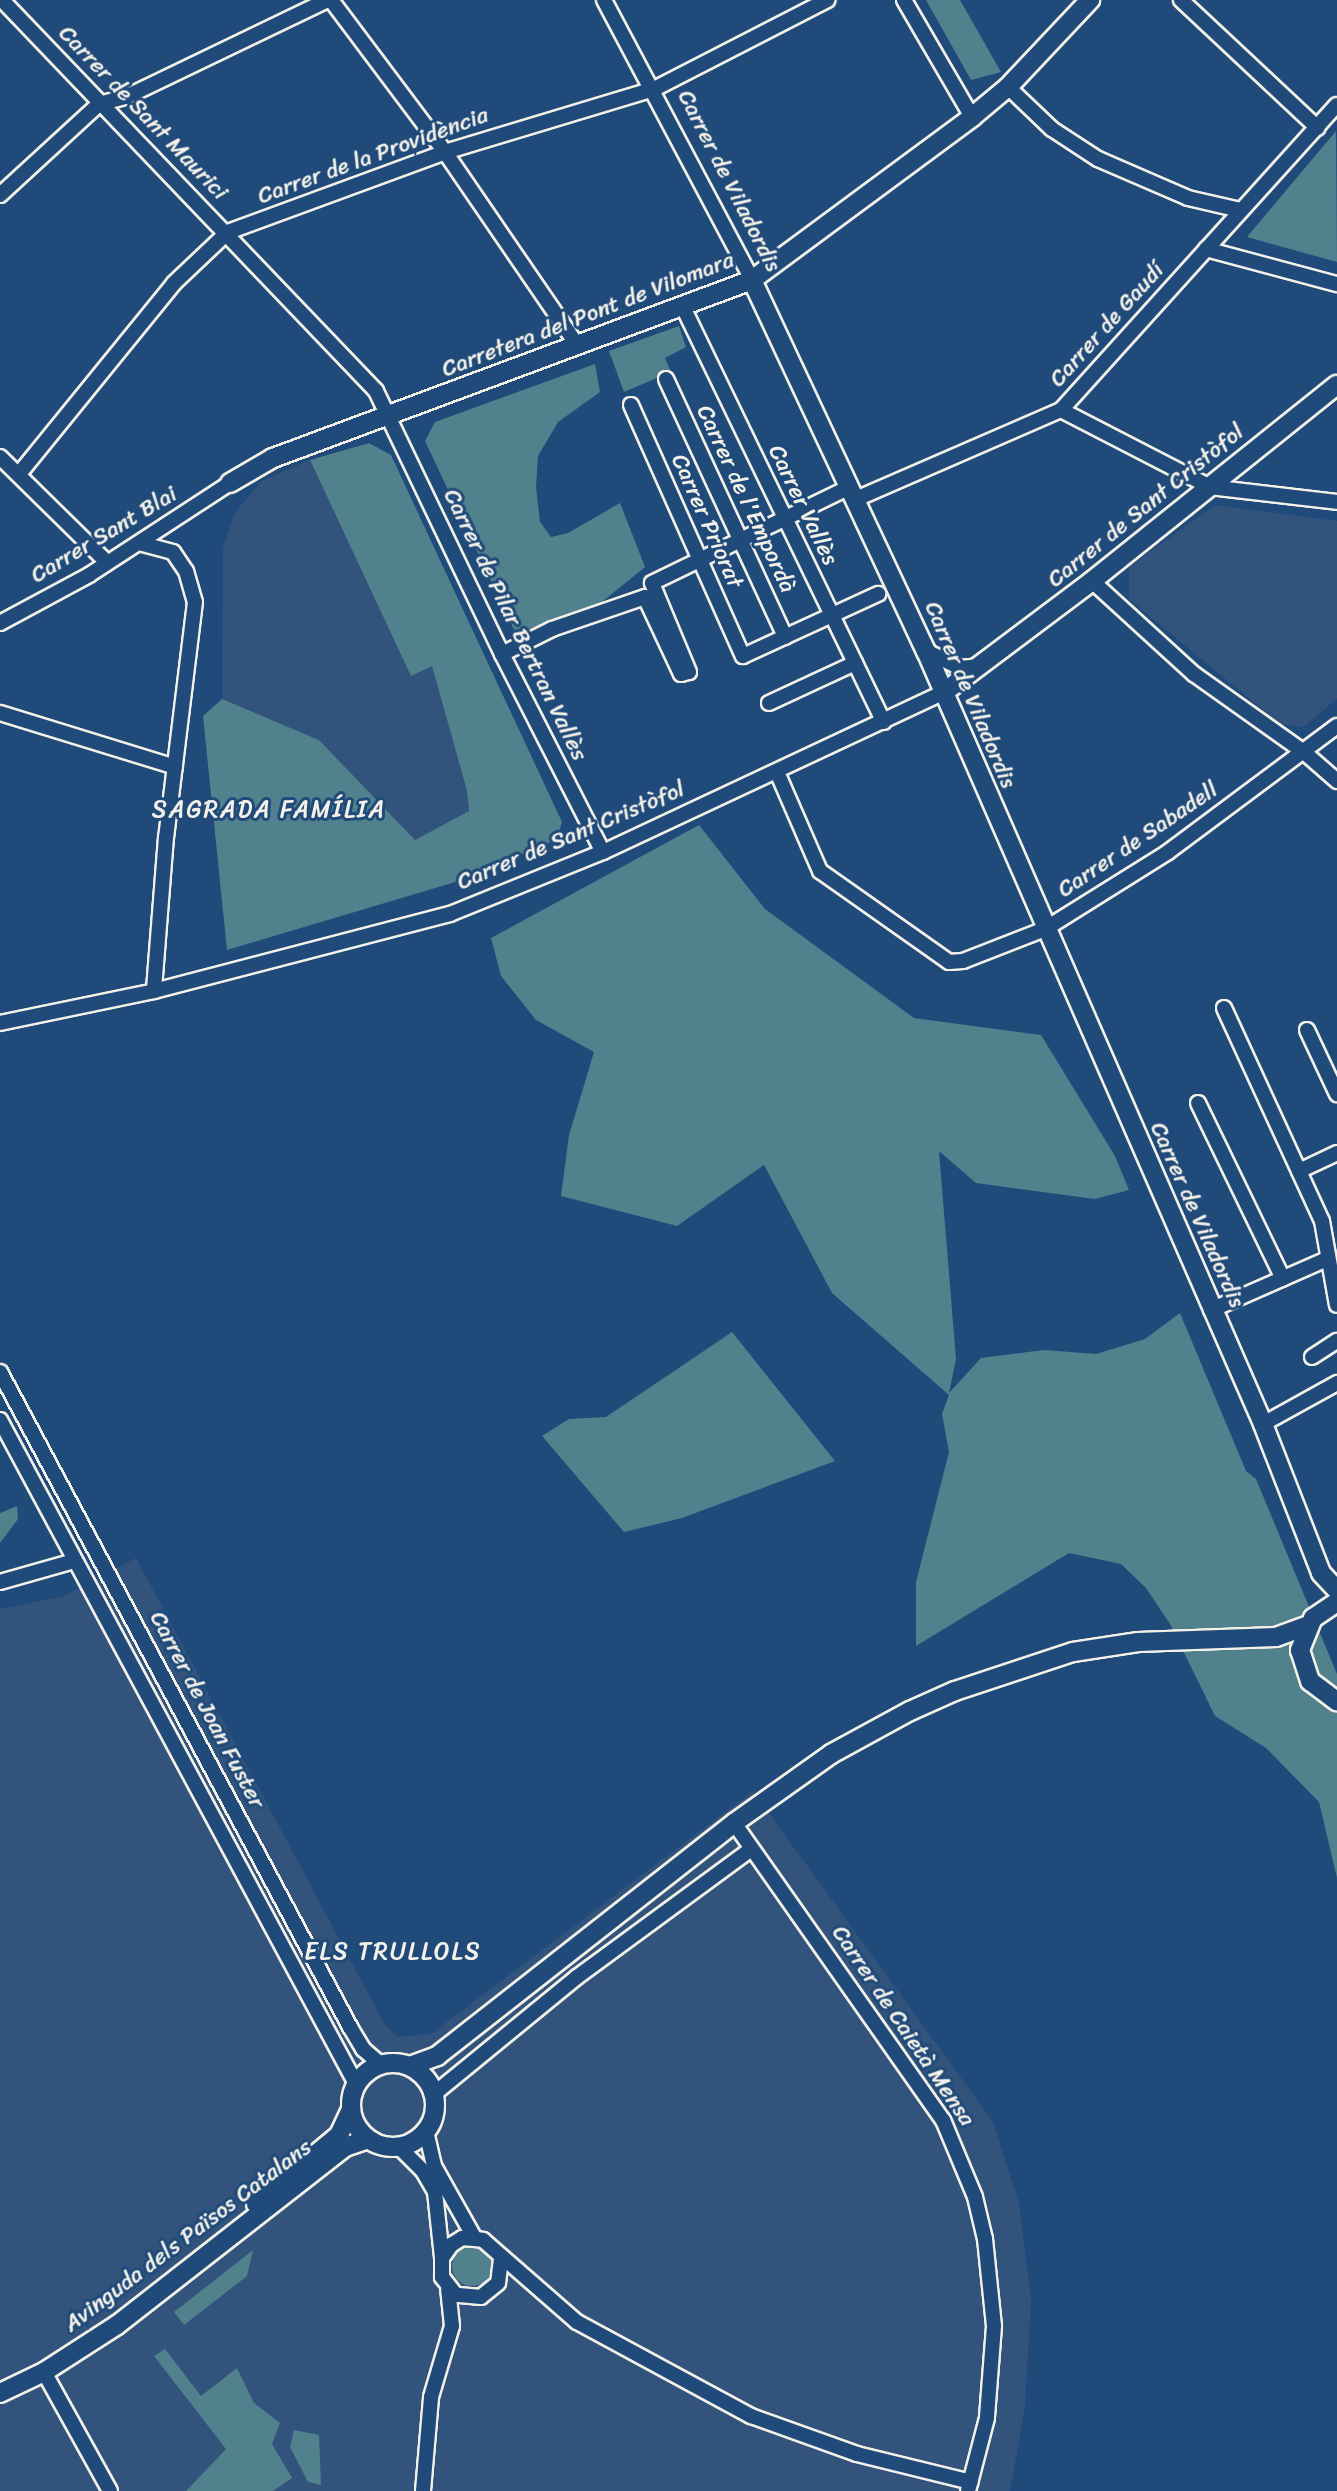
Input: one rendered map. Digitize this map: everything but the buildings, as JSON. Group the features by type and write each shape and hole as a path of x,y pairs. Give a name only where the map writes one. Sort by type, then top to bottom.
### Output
{"street":[{"name":"Carrer de Sant Maurici","path":"2,0 99,104 228,232 376,391 389,416"},
{"path":"0,195 99,104 127,97 330,0 445,152 578,346"},
{"name":"Carrer de Viladordis","path":"604,0 654,89 752,280 926,651 1211,1310 1263,1424 1321,1573"},
{"name":"Carrer de la Providència","path":"19,474 174,283 228,232 445,152 654,89 827,0"},
{"path":"904,0 972,117"},
{"name":"Carretera del Pont de Vilomara","path":"230,483 260,464 752,280 972,117 1008,87 1090,0"},
{"path":"1181,0 1318,128"},
{"path":"1008,87 1052,129 1098,159 1188,198 1240,210"},
{"name":"Carrer de Gaudí","path":"502,654 552,629 645,597 681,674 689,672 652,583 784,519 1061,410 1337,105"},
{"path":"1206,250 1337,284"},
{"name":"Carrer Vallès","path":"683,307 884,722"},
{"name":"Carrer de l'Empordà","path":"666,379 785,637"},
{"name":"Carrer de Sant Cristòfol","path":"154,991 450,914 603,852 943,693 984,665 1092,581 1337,385"},
{"name":"Carrer Priorat","path":"631,405 743,656 785,637"},
{"path":"1061,410 1210,487 1337,502"},
{"name":"Carrer de Pilar Bertran Vallès","path":"389,416 502,654 603,852"},
{"path":"0,457 107,562"},
{"name":"Carrer Sant Blai","path":"0,623 139,543 230,483"},
{"path":"0,1023 154,991 175,767 195,602 186,570 173,552 139,543"},
{"path":"1092,581 1194,674 1305,753 1337,781"},
{"path":"785,637 878,594"},
{"path":"926,651 961,667 984,665"},
{"path":"769,703 855,663"},
{"path":"0,713 175,767"},
{"name":"Carrer de Sabadell","path":"777,772 820,871 949,961 963,961 1045,929 1168,852 1305,753 1337,726"},
{"path":"1224,1008 1322,1221 1337,1305"},
{"path":"1307,1030 1337,1094"},
{"path":"1198,1103 1283,1279"},
{"path":"1299,1171 1337,1153"},
{"path":"1211,1310 1327,1259"},
{"path":"1311,1357 1337,1341"},
{"name":"Carrer de Joan Fuster","path":"0,1372 350,2026 363,2049 380,2064"},
{"path":"1263,1424 1337,1383"},
{"name":"Carrer de Joan Fuster","path":"0,1420 356,2084"},
{"path":"0,1582 74,1561"},
{"path":"1321,1573 1337,1590"},
{"path":"1300,1656 1321,1573"},
{"path":"423,2491 431,2397 452,2326 448,2289 442,2277 435,2192 424,2171 400,2147 368,2139 357,2126 351,2109 356,2084 380,2064 410,2066 437,2056 734,1823 831,1754 887,1724 955,1691 1073,1652 1138,1642 1276,1637 1311,1620 1337,1602"},
{"path":"1276,1637 1300,1656 1310,1681 1337,1701"},
{"name":"Carrer de Caietà Mensa","path":"734,1823 750,1850 943,2120 970,2184 985,2239 994,2326 987,2418 969,2486"},
{"path":"431,2088 750,1850"},
{"path":"400,2147 426,2131 435,2113 431,2088 437,2056"},
{"path":"410,2066 431,2088"},
{"name":"Avinguda dels Països Catalans","path":"0,2380 90,2330 215,2236 339,2135 351,2109"},
{"path":"426,2131 433,2166 474,2237 492,2246 501,2259 578,2322 751,2416 857,2454 969,2486"},
{"name":"Avinguda dels Països Catalans","path":"0,2393 44,2372 138,2310 345,2147 368,2139"},
{"path":"442,2258 451,2245 474,2237"},
{"path":"448,2289 464,2298 481,2298 498,2283 501,2259"},
{"path":"44,2372 110,2491"}],"shaded area":[{"path":"310,460 411,675 432,665 467,791 469,812 415,840 319,740 222,699 223,548 235,512 262,481"},
{"path":"1215,505 1337,521 1337,699 1303,727 1280,724 1129,599 1129,567"},
{"path":"136,1558 385,2025 398,2037 431,2034 753,1791 993,2122 1019,2203 1031,2299 1025,2407 1010,2491 0,2491 0,1609 64,1596"}],"green space":[{"path":"926,0 960,0 1001,72 971,80"},
{"path":"1336,131 1337,262 1247,237"},
{"path":"679,326 686,347 665,358 671,372 624,392 609,351"},
{"path":"595,364 600,392 558,422 538,456 536,487 540,522 551,537 568,533 620,503 645,567 602,602 516,634 425,441 435,422"},
{"path":"369,443 391,455 562,822 557,839 462,880 227,950 203,716 222,699 319,740 415,840 469,811 467,791 432,666 411,676 310,460"},
{"path":"699,825 765,909 914,1018 1041,1035 1115,1156 1129,1190 1095,1199 976,1183 939,1151 956,1359 949,1393 981,1358 1044,1350 1096,1354 1145,1339 1180,1313 1246,1471 1256,1479 1337,1674 1337,1878 1319,1802 1266,1748 1215,1716 1170,1624 1146,1588 1121,1564 1069,1553 916,1646 916,1582 949,1452 942,1414 949,1395 832,1293 764,1165 677,1226 561,1196 569,1135 594,1052 536,1020 501,976 491,938"},
{"path":"732,1332 835,1461 682,1518 624,1532 542,1436 569,1419 606,1417"},
{"path":"17,1506 18,1519 0,1543 0,1513"},
{"path":"472,2246 480,2247 486,2252 491,2258 491,2274 486,2280 480,2285 472,2286 464,2285 458,2280 453,2274 452,2266 453,2258 458,2252 464,2247"},
{"path":"253,2250 247,2276 184,2325 174,2312"},
{"path":"165,2349 201,2396 237,2368 254,2403 280,2423 272,2444 292,2478 273,2491 186,2491 226,2449 154,2356"},
{"path":"294,2430 319,2435 321,2485 308,2482 290,2447"}],"district":[{"name":"SAGRADA FAMÍLIA","path":"269,810"},
{"name":"ELS TRULLOLS","path":"393,1952"}]}
